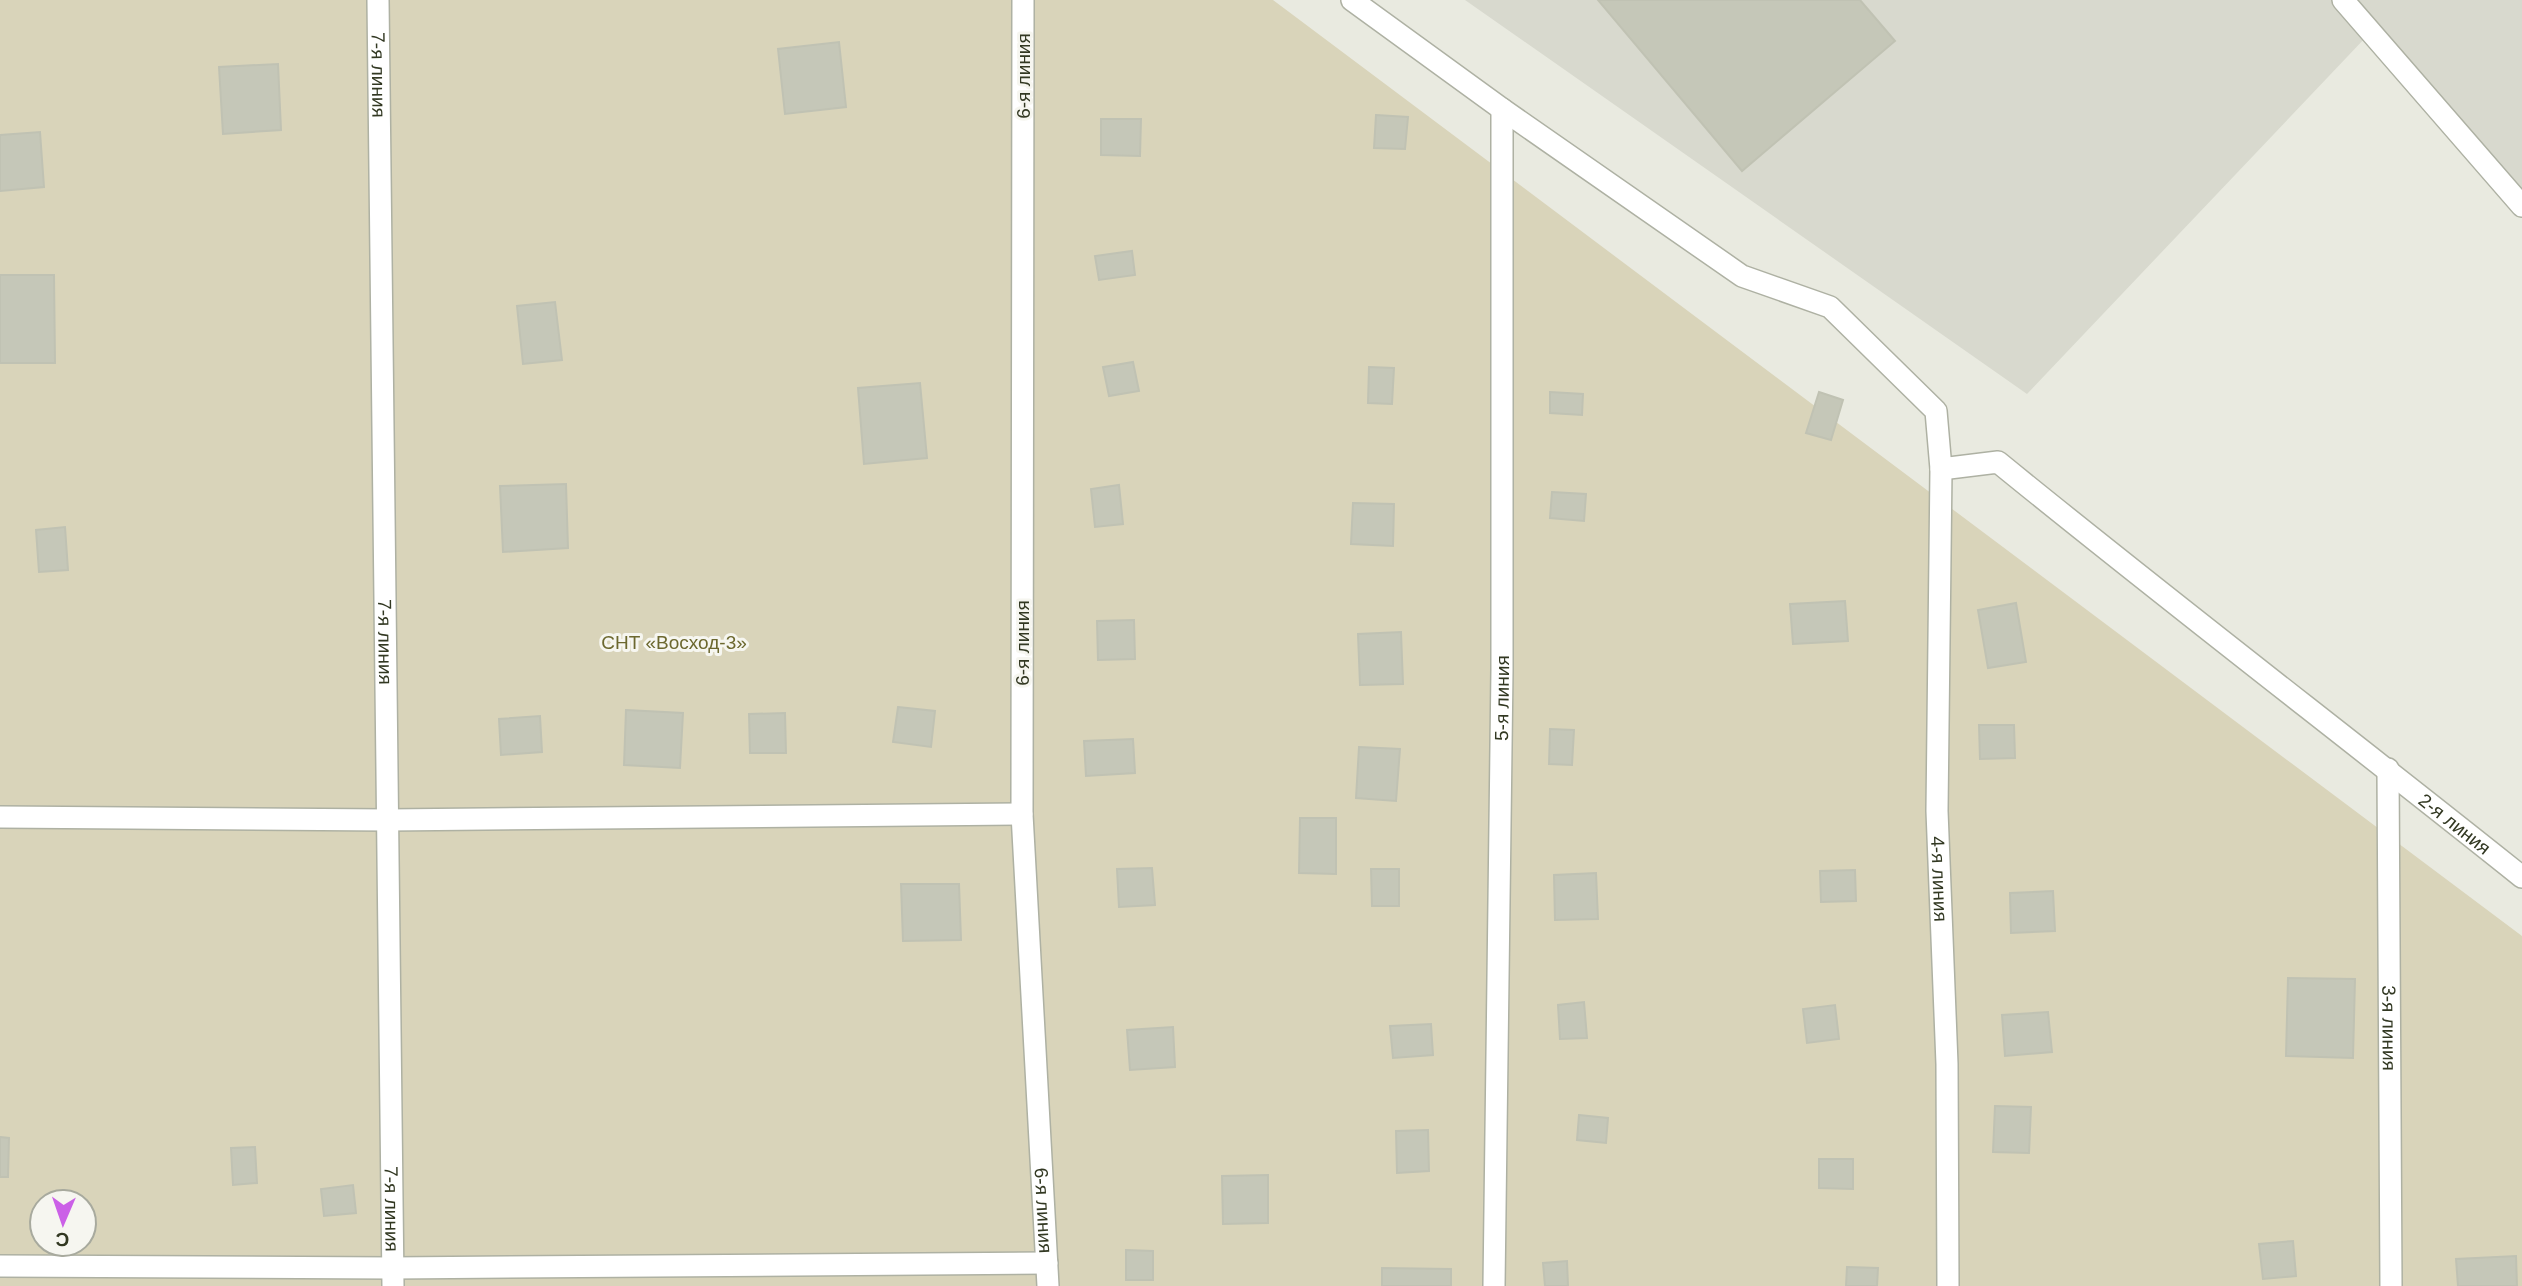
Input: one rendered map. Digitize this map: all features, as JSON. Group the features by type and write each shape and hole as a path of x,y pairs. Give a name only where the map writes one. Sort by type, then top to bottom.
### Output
{"street":[{"name":"7-я линия","path":"379,0 393,1277"},
{"name":"6-я линия","path":"1023,0 1022,814 1048,1286"},
{"name":"4-я линия","path":"1352,0 1502,109 1742,275 1830,307 1936,411 1941,469 1937,811 1947,1064 1948,1286"},
{"path":"2343,0 2522,206"},
{"name":"5-я линия","path":"1494,1286 1502,670 1502,109"},
{"name":"2-я линия","path":"1941,469 1998,462 2112,555 2388,769 2522,877"},
{"name":"3-я линия","path":"2388,769 2391,1286"},
{"path":"0,817 388,820 1022,814"},
{"path":"0,1266 393,1277 1047,1263"}],"shaded area":[{"path":"1465,0 2522,0 2522,210 2366,37 2027,394"}],"green space":[{"name":"СНТ «Восход-3»","path":"0,0 1273,0 2522,936 2522,1286 0,1286"}],"building":[{"path":"1598,0 1860,0 1895,41 1742,171"},
{"path":"839,42 846,107 785,114 778,49"},
{"path":"278,64 281,130 223,134 219,67"},
{"path":"1376,115 1408,117 1405,149 1374,148"},
{"path":"1101,119 1141,119 1140,156 1101,155"},
{"path":"40,132 44,187 0,191 0,135"},
{"path":"1132,251 1135,275 1099,280 1095,256"},
{"path":"0,275 54,275 55,363 0,363"},
{"path":"555,302 562,360 523,364 517,306"},
{"path":"1133,362 1139,391 1109,396 1103,367"},
{"path":"1369,367 1394,368 1392,404 1368,403"},
{"path":"920,383 927,458 864,464 858,388"},
{"path":"1550,392 1583,394 1582,415 1550,413"},
{"path":"1819,392 1843,400 1831,440 1806,433"},
{"path":"566,484 568,548 503,552 500,486"},
{"path":"1119,485 1123,524 1095,527 1091,489"},
{"path":"1552,492 1586,494 1584,521 1550,518"},
{"path":"1353,503 1394,504 1393,546 1351,544"},
{"path":"65,527 68,570 39,572 36,530"},
{"path":"1845,601 1848,641 1793,644 1790,604"},
{"path":"2016,603 2026,662 1988,668 1978,610"},
{"path":"1134,620 1135,659 1098,660 1097,621"},
{"path":"1401,632 1403,684 1360,685 1358,634"},
{"path":"898,707 935,711 931,747 893,742"},
{"path":"626,710 683,713 680,768 624,765"},
{"path":"785,713 786,753 750,753 749,714"},
{"path":"540,716 542,752 501,755 499,719"},
{"path":"1979,725 2014,725 2015,758 1980,759"},
{"path":"1550,729 1574,730 1572,765 1549,764"},
{"path":"1133,739 1135,773 1086,776 1084,741"},
{"path":"1359,747 1400,749 1396,801 1356,798"},
{"path":"1300,818 1336,818 1336,874 1299,873"},
{"path":"1152,868 1155,905 1119,907 1117,869"},
{"path":"1371,869 1399,869 1399,906 1372,906"},
{"path":"1855,870 1856,901 1821,902 1820,871"},
{"path":"1596,873 1598,919 1555,920 1554,875"},
{"path":"901,884 959,884 961,940 903,941"},
{"path":"2053,891 2055,931 2011,933 2010,893"},
{"path":"2288,978 2355,979 2353,1058 2286,1056"},
{"path":"1584,1002 1587,1038 1560,1039 1558,1005"},
{"path":"1835,1005 1839,1039 1807,1043 1803,1009"},
{"path":"2048,1012 2052,1052 2005,1056 2002,1015"},
{"path":"1431,1024 1433,1055 1393,1058 1390,1026"},
{"path":"1173,1027 1175,1067 1130,1070 1127,1030"},
{"path":"1995,1106 2031,1107 2029,1153 1993,1152"},
{"path":"1579,1115 1608,1118 1606,1143 1577,1140"},
{"path":"1428,1130 1429,1171 1397,1173 1396,1131"},
{"path":"0,1137 9,1138 8,1177 0,1177"},
{"path":"255,1147 257,1183 233,1185 231,1148"},
{"path":"1819,1159 1853,1159 1853,1189 1819,1188"},
{"path":"1268,1175 1268,1223 1223,1224 1222,1176"},
{"path":"353,1185 356,1213 324,1216 321,1189"},
{"path":"2293,1241 2296,1276 2263,1279 2259,1244"},
{"path":"1126,1250 1153,1251 1153,1280 1126,1280"},
{"path":"2516,1256 2517,1286 2458,1286 2456,1259"},
{"path":"1567,1261 1568,1286 1545,1286 1543,1263"},
{"path":"1847,1267 1878,1268 1877,1286 1846,1286"},
{"path":"1382,1268 1451,1269 1451,1286 1382,1286"}]}
